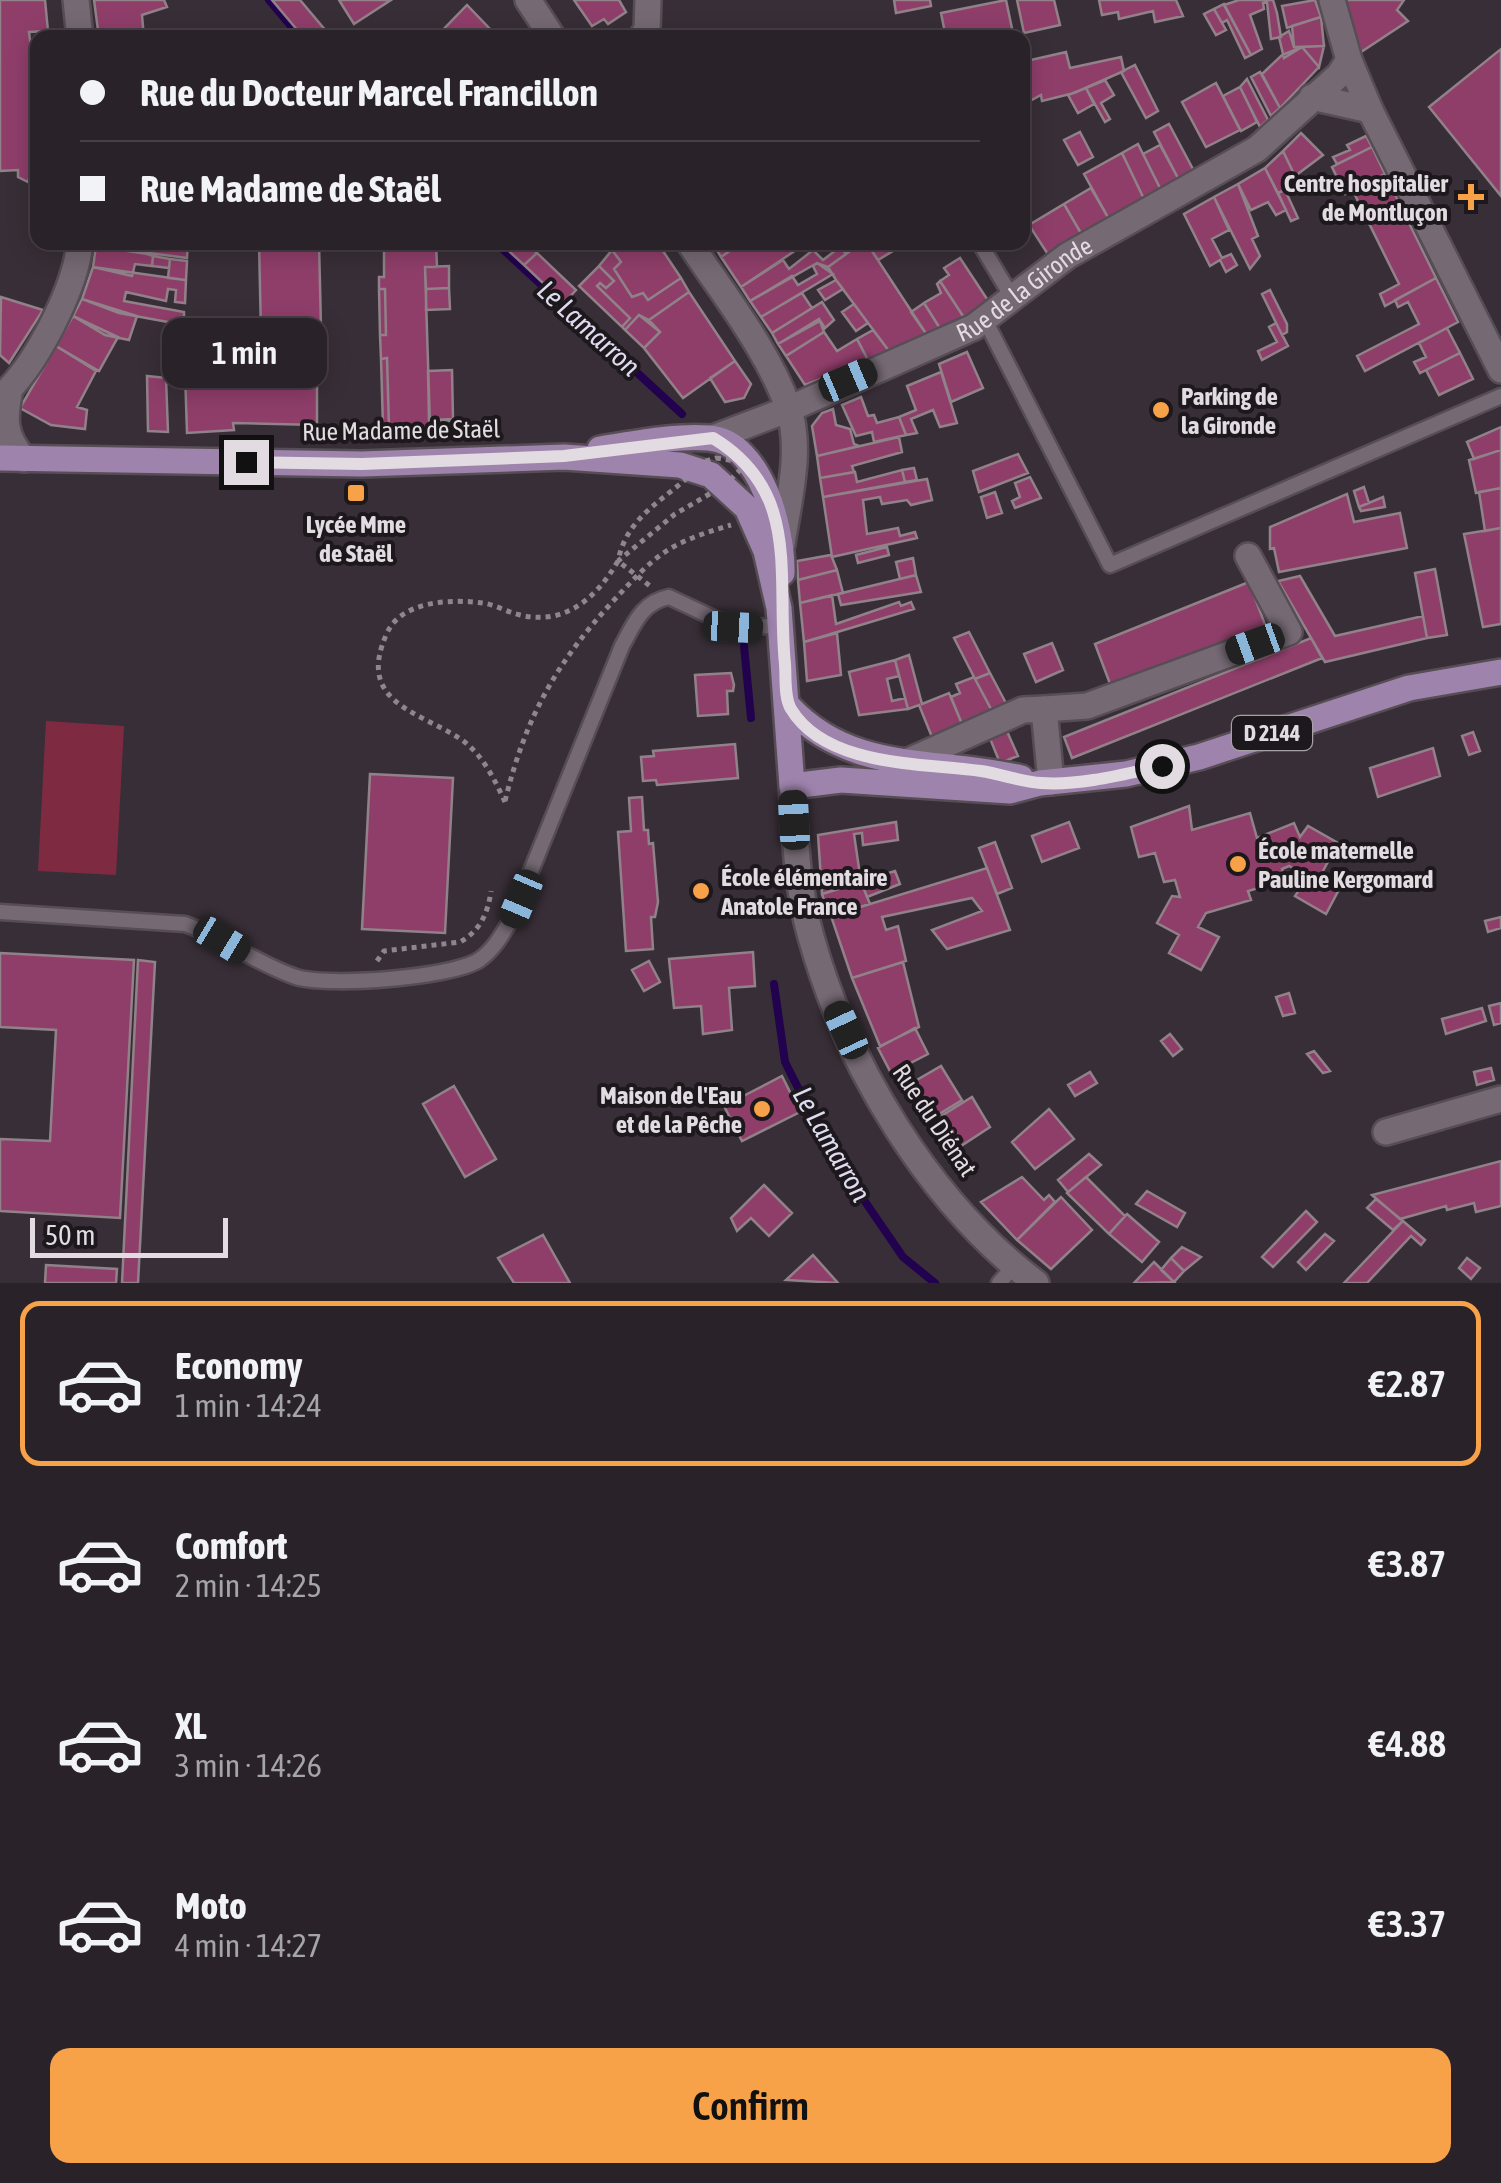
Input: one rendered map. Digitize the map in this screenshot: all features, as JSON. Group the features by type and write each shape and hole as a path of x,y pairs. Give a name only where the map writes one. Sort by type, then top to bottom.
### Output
{"main road":[{"name":"Rue Madame de Staël","path":"12,458 362,464 564,456 713,438"},
{"path":"713,438 754,472"},
{"name":"Rue Madame de Staël","path":"564,456 696,470 725,485 743,515"},
{"name":"Rue du Diénat","path":"754,472 782,544 780,617"},
{"name":"Rue du Diénat","path":"743,515 766,551 780,617 792,786"},
{"name":"D 2144","path":"792,786 842,780 1010,792 1046,783 1126,774 1199,757 1409,688 1501,672"},
{"name":"D 2144","path":"789,707 813,732 856,754 1046,783"}],"street":[{"path":"76,0 79,30"},
{"path":"528,0 549,30"},
{"path":"648,0 648,30"},
{"path":"1332,0 1349,60 1370,110 1501,370"},
{"name":"Rue de la Gironde","path":"713,438 789,409 986,320 1068,256 1257,149 1349,60"},
{"path":"1312,97 1370,110"},
{"path":"12,458 5,393 54,320 78,263 79,250"},
{"path":"693,250 750,335 789,409 792,475 782,544"},
{"path":"909,761 1023,710 1087,706 1289,632 1248,556"},
{"path":"1044,709 1046,783"},
{"name":"Rue du Diénat","path":"792,786 796,855 810,936 853,1044 899,1129 1007,1275 1036,1283"},
{"path":"1386,1132 1501,1099"}],"lane":[{"path":"984,250 1012,297"},
{"path":"986,320 1110,565 1501,396"},
{"path":"0,912 185,924 299,978 360,982 463,967 496,944 512,918 622,646 642,611 664,597 682,600 733,627 780,617"}],"path":[{"path":"743,515 672,547 636,576 548,683 527,726 505,802 484,764 464,742 396,707 381,675 379,656 394,620 414,608 446,602 486,604 521,616 560,614 589,601 618,560 633,521 696,470 716,458 754,472"},
{"path":"618,560 675,514 754,472"},
{"path":"618,560 664,597"},
{"path":"360,982 384,951 460,942 470,936 488,910 491,891"}],"shaded area":[{"path":"46,721 124,726 116,875 38,871"}],"building":[{"path":"0,0 45,0 48,30 29,32 30,176 28,182 18,177 18,170 0,171"},
{"path":"94,0 164,0 167,7 142,15 143,30 98,30"},
{"path":"272,0 300,0 325,30 297,30"},
{"path":"339,0 391,0 354,24"},
{"path":"574,0 619,0 626,12 608,24 604,19 592,26"},
{"path":"894,0 930,0 931,6 896,13"},
{"path":"1006,0 1012,30 944,30 941,13"},
{"path":"1017,0 1054,0 1060,25 1023,30"},
{"path":"1099,0 1176,0 1183,16 1155,22 1153,11 1119,19 1118,12 1102,15"},
{"path":"1239,0 1273,0 1277,13 1281,37 1271,39 1267,2 1263,3 1264,9 1250,15 1262,49 1251,55 1224,5"},
{"path":"1315,0 1321,17 1287,28 1282,6"},
{"path":"1344,0 1404,0 1397,10 1408,21 1361,52"},
{"path":"1224,4 1251,55 1245,58 1227,20 1222,23 1214,9"},
{"path":"467,5 491,30 443,30"},
{"path":"1214,9 1226,30 1216,35 1204,14"},
{"path":"1321,17 1324,46 1294,47 1292,26"},
{"path":"1289,31 1294,47 1302,47 1284,58 1279,37"},
{"path":"1324,46 1319,67 1302,47"},
{"path":"1302,47 1319,67 1280,108 1262,74 1282,55"},
{"path":"1501,49 1501,196 1429,107"},
{"path":"1066,52 1070,68 1121,57 1124,71 1074,93 1042,101 1041,95 1030,101 1030,60"},
{"path":"1135,65 1158,111 1146,118 1121,72"},
{"path":"1260,72 1280,108 1271,116 1251,77"},
{"path":"1247,79 1268,120 1260,127 1240,87"},
{"path":"1105,80 1114,95 1101,103 1110,119 1105,122 1086,88"},
{"path":"1216,83 1240,130 1206,147 1182,102"},
{"path":"1240,87 1257,122 1241,131 1223,96"},
{"path":"1086,88 1094,104 1078,113 1068,95"},
{"path":"1169,124 1194,171 1179,180 1154,132"},
{"path":"1080,132 1093,157 1078,165 1064,140"},
{"path":"1301,133 1323,155 1295,176 1283,151"},
{"path":"1366,136 1372,147 1337,164 1333,157 1350,150 1347,145"},
{"path":"1138,144 1161,190 1144,199 1122,153"},
{"path":"1160,145 1179,180 1161,190 1143,154"},
{"path":"1372,147 1385,174 1345,194 1332,167"},
{"path":"1283,151 1295,176 1288,179 1292,186 1278,193 1265,168"},
{"path":"1122,153 1144,199 1109,219 1084,174"},
{"path":"1265,168 1286,210 1276,215 1268,202 1251,210 1238,184"},
{"path":"1385,174 1436,278 1385,306 1380,294 1399,284 1353,191"},
{"path":"1238,184 1258,236 1252,239 1260,256 1250,269 1214,197"},
{"path":"1091,188 1109,219 1082,235 1064,204"},
{"path":"1285,190 1298,218 1291,221 1278,193"},
{"path":"1214,197 1229,230 1212,239 1222,258 1231,254 1237,265 1226,272 1220,260 1210,266 1184,214"},
{"path":"1064,204 1082,235 1049,256 1030,224"},
{"path":"95,250 153,256 152,266 135,264 132,276 93,267"},
{"path":"126,250 188,250 187,258"},
{"path":"259,250 319,250 322,371 317,371 317,425 233,423 234,430 187,433 185,372 250,371 251,381 273,381 273,337 261,334"},
{"path":"384,250 436,250 437,267 425,267 430,426 389,427 387,358 381,359 380,335 386,335 385,289 379,289 379,277 384,277"},
{"path":"508,250 534,250 537,253 524,265"},
{"path":"612,250 662,250 681,278 648,300 643,293 632,297 614,269 621,262"},
{"path":"612,250 621,262 614,269 632,297 643,293 648,300 681,278 689,292 649,320 639,315 625,330 622,327 630,318 597,286 600,283 606,288 614,281 599,266"},
{"path":"731,250 796,250 741,287 721,257"},
{"path":"813,250 823,260 836,250 846,254 828,267 817,263 750,301 741,287 783,260 789,269"},
{"path":"852,250 871,250 927,335 889,351 828,267"},
{"path":"871,250 895,250 878,260"},
{"path":"537,253 576,290 564,303 524,265"},
{"path":"153,256 170,259 169,268 152,266"},
{"path":"960,258 989,302 965,319 940,281 949,275 944,268"},
{"path":"170,259 187,261 186,280 168,278"},
{"path":"817,263 833,274 761,317 750,301 792,276 798,285 817,274 813,266"},
{"path":"449,266 449,288 426,289 425,267"},
{"path":"599,266 614,281 606,288 600,283 597,286 630,318 622,327 579,286"},
{"path":"93,267 186,280 185,303 175,302 176,290 168,289 166,301 126,292 124,301 184,312 184,325 119,313 82,299"},
{"path":"1436,278 1458,322 1365,371 1357,356 1419,324 1408,302 1398,307 1395,300"},
{"path":"836,280 843,289 825,300 818,290"},
{"path":"940,281 965,319 941,330 924,303 941,293 937,284"},
{"path":"449,288 450,309 426,310 426,289"},
{"path":"379,289 385,289 386,335 380,335"},
{"path":"1270,290 1287,324 1287,332 1282,335 1262,294"},
{"path":"689,292 735,361 683,398 644,348 660,332 649,320"},
{"path":"802,293 812,308 772,333 761,317"},
{"path":"1,297 43,310 9,363 0,355"},
{"path":"82,299 137,316 129,340 105,335 73,316"},
{"path":"822,302 834,320 825,328 819,319 778,344 772,333"},
{"path":"924,303 941,330 927,335 911,312"},
{"path":"854,304 868,323 856,331 842,312"},
{"path":"639,315 660,332 644,348 625,330"},
{"path":"73,316 118,337 99,371 56,346"},
{"path":"820,321 824,332 786,356 778,344"},
{"path":"1276,323 1288,346 1262,360 1258,351 1277,342 1269,327"},
{"path":"1447,328 1460,353 1420,373 1414,362 1426,357 1419,343"},
{"path":"873,330 889,351 868,360 857,339"},
{"path":"824,332 837,351 857,339 868,360 805,385 786,356"},
{"path":"56,346 96,371 77,407 87,410 85,429 51,425 20,408"},
{"path":"967,352 983,388 951,402 939,364"},
{"path":"1460,353 1473,379 1439,395 1426,370"},
{"path":"387,358 389,427 383,427 381,359"},
{"path":"735,361 751,384 744,398 725,402 710,378"},
{"path":"452,370 453,419 429,420 428,371"},
{"path":"941,372 957,423 940,427 933,410 911,419 917,433 906,435 899,417 916,410 907,386"},
{"path":"147,376 166,378 168,432 148,431"},
{"path":"861,397 868,416 874,415 877,423 899,417 906,435 874,442 872,432 856,436 842,405"},
{"path":"833,409 836,425 850,429 854,444 859,446 817,456 812,426 822,413"},
{"path":"429,420 451,420 421,432 383,427 430,426"},
{"path":"1501,427 1501,450 1474,459 1467,442"},
{"path":"899,437 902,452 852,466 854,472 820,478 817,456"},
{"path":"1501,450 1501,488 1476,493 1469,460"},
{"path":"1018,454 1028,473 979,492 973,471"},
{"path":"914,468 917,480 905,482 902,470"},
{"path":"902,470 905,482 823,497 820,478 855,472 857,482"},
{"path":"1030,477 1041,498 1015,508 1012,501 1020,497 1015,483"},
{"path":"927,479 932,500 911,505 907,500 882,504 880,497 863,500 867,534 898,528 900,536 915,532 917,538 832,557 823,497"},
{"path":"1364,487 1369,503 1359,507 1354,491"},
{"path":"1501,488 1501,528 1485,531 1479,492"},
{"path":"995,492 1002,513 987,518 981,497"},
{"path":"1347,494 1354,522 1400,513 1407,548 1279,572 1274,548 1270,549 1270,527"},
{"path":"1383,497 1385,507 1361,511 1359,507"},
{"path":"1501,528 1501,624 1483,627 1464,534"},
{"path":"887,547 889,555 858,563 856,555"},
{"path":"831,555 837,570 798,580 797,561"},
{"path":"913,558 916,575 900,579 896,562"},
{"path":"1435,569 1447,635 1427,638 1415,573"},
{"path":"837,570 843,593 800,603 798,580"},
{"path":"916,575 921,592 841,605 838,594"},
{"path":"1300,576 1335,636 1423,616 1427,638 1325,662 1278,581"},
{"path":"1249,582 1266,627 1112,689 1095,644"},
{"path":"832,595 836,624 899,602 901,606 911,602 914,609 804,642 800,603"},
{"path":"969,632 990,673 975,679 954,638"},
{"path":"837,633 841,675 807,681 804,642"},
{"path":"1311,638 1322,658 1072,758 1064,737"},
{"path":"1052,643 1063,670 1036,682 1024,654"},
{"path":"909,655 922,704 949,693 962,724 932,737 919,705 908,709 895,660"},
{"path":"895,660 899,676 887,679 892,701 905,698 908,709 859,715 849,672"},
{"path":"731,673 734,685 733,691 727,691 728,714 698,716 695,675"},
{"path":"990,673 1007,705 992,711 975,679"},
{"path":"974,677 992,711 962,724 951,697 960,693 956,684"},
{"path":"1006,729 1018,756 1000,763 989,736"},
{"path":"1473,732 1480,751 1469,755 1462,736"},
{"path":"735,744 738,778 657,785 656,780 643,781 641,757 654,756 653,751"},
{"path":"1433,748 1440,776 1378,797 1370,768"},
{"path":"370,774 453,778 445,933 362,929"},
{"path":"642,797 644,830 648,830 649,844 653,843 658,902 655,917 651,917 653,949 626,951 618,832 631,831 629,798"},
{"path":"1189,806 1192,830 1250,813 1257,838 1294,823 1300,837 1308,826 1338,843 1323,871 1343,882 1326,914 1295,896 1308,877 1289,866 1282,869 1285,880 1248,891 1251,900 1206,913 1198,927 1219,937 1201,970 1169,953 1179,935 1157,923 1172,896 1180,897 1175,880 1164,882 1155,853 1139,857 1131,827"},
{"path":"896,822 898,840 863,845 862,833 854,834 861,882 822,894 818,835"},
{"path":"1069,822 1079,848 1042,862 1032,836"},
{"path":"995,842 1012,888 997,894 979,848"},
{"path":"987,868 1010,930 947,949 932,930 982,911 972,898 882,917 886,930 898,926 906,961 852,978 831,916"},
{"path":"895,871 900,884 867,897 861,881"},
{"path":"861,882 870,904 829,916 822,894"},
{"path":"1501,917 1501,928 1488,932 1485,921"},
{"path":"753,952 755,986 729,988 732,1030 703,1034 701,1006 674,1008 669,959"},
{"path":"0,953 134,960 120,1218 0,1211 0,1139 50,1141 56,1030 0,1027"},
{"path":"138,960 155,962 138,1283 122,1283"},
{"path":"649,961 660,982 644,991 632,970"},
{"path":"903,962 919,1027 880,1046 852,978"},
{"path":"1289,993 1295,1013 1283,1016 1276,997"},
{"path":"1501,1003 1501,1023 1494,1025 1489,1006"},
{"path":"1482,1008 1486,1021 1446,1034 1442,1019"},
{"path":"915,1028 928,1054 891,1073 878,1048"},
{"path":"1170,1034 1182,1049 1173,1056 1161,1041"},
{"path":"1314,1051 1330,1071 1323,1073 1307,1054"},
{"path":"941,1066 962,1100 931,1119 910,1084"},
{"path":"1491,1068 1494,1080 1477,1085 1474,1072"},
{"path":"1090,1072 1097,1083 1075,1096 1068,1085"},
{"name":"Maison de l'Eau et de la Pêche","path":"782,1076 800,1112 742,1141 724,1106"},
{"path":"454,1086 496,1159 465,1177 423,1104"},
{"path":"972,1097 990,1127 955,1150 938,1118"},
{"path":"1049,1109 1074,1139 1035,1169 1012,1142"},
{"path":"1089,1154 1101,1165 1068,1192 1058,1180"},
{"path":"1501,1161 1501,1206 1476,1212 1474,1203 1447,1210 1446,1206 1400,1219 1372,1195"},
{"path":"1022,1177 1044,1200 1049,1195 1055,1202 1017,1240 981,1202"},
{"path":"1086,1177 1125,1216 1109,1234 1067,1193"},
{"path":"764,1185 792,1213 769,1236 751,1218 737,1231 731,1218"},
{"path":"1147,1191 1185,1213 1177,1227 1136,1204"},
{"path":"1061,1197 1092,1230 1051,1269 1017,1240"},
{"path":"1376,1199 1403,1221 1393,1230 1367,1208"},
{"path":"1306,1211 1317,1222 1273,1267 1262,1257"},
{"path":"1127,1214 1159,1242 1142,1262 1109,1234"},
{"path":"1403,1221 1425,1240 1421,1245 1411,1236 1367,1283 1344,1283"},
{"path":"1325,1234 1334,1241 1306,1270 1298,1262"},
{"path":"543,1235 570,1283 514,1283 498,1258"},
{"path":"1182,1247 1201,1257 1184,1271 1171,1258"},
{"path":"813,1255 838,1283 786,1280"},
{"path":"1171,1258 1184,1271 1174,1282 1161,1270"},
{"path":"1467,1258 1480,1268 1471,1279 1459,1268"},
{"path":"1154,1262 1174,1282 1134,1283"},
{"path":"46,1265 117,1269 116,1283 45,1283"}],"waterway":[{"name":"Le Lamarron","path":"269,0 294,30"},
{"name":"Le Lamarron","path":"504,250 682,414"},
{"name":"Le Lamarron","path":"744,646 751,718"},
{"name":"Le Lamarron","path":"774,984 785,1062 829,1149 903,1257 935,1283"}],"place":[{"name":"Centre hospitalier de Montluçon","path":"1471,197"},
{"name":"Parking de la Gironde","path":"1161,410"},
{"name":"Lycée Mme de Staël","path":"356,493"},
{"name":"École maternelle Pauline Kergomard","path":"1238,864"},
{"name":"École élémentaire Anatole France","path":"701,891"},
{"name":"Maison de l'Eau et de la Pêche","path":"762,1109"}],"route":[{"path":"246,462 362,464 564,456 605,448 713,438 747,463 762,481 774,509 782,544 779,608 789,707 813,732 856,754 1016,776 1040,783 1162,766"}]}
